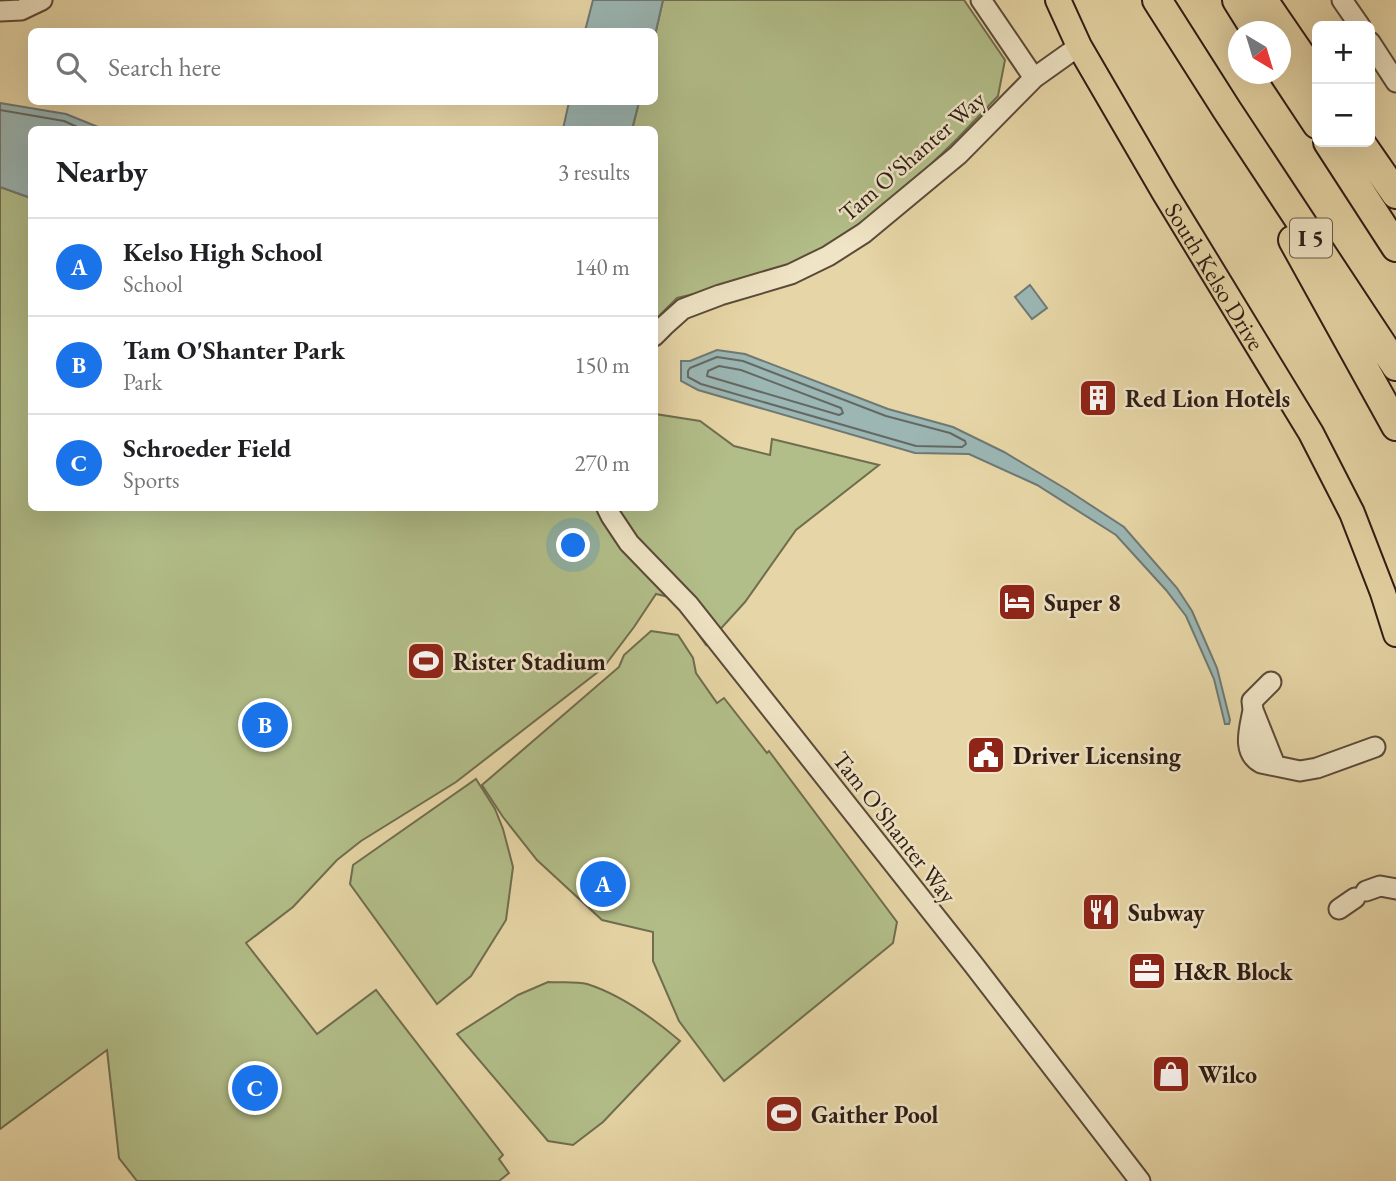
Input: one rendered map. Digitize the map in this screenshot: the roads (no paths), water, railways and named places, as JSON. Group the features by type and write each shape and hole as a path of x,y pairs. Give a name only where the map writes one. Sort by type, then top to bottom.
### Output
{"highway":[{"name":"I 5","path":"1157,0 1396,366"},
{"path":"1237,0 1250,21"},
{"path":"1264,0 1312,72"},
{"path":"1291,84 1312,116"},
{"path":"1227,110 1245,155 1396,426"},
{"path":"1331,147 1396,247"},
{"path":"1363,147 1396,194"}],"main road":[{"name":"South Kelso Drive","path":"1058,0 1079,46 1164,192 1311,433 1352,513 1396,634"}],"street":[{"path":"0,11 21,10 42,0"},
{"path":"981,0 1034,78"},
{"path":"1342,0 1357,21"},
{"name":"Tam O'Shanter Way","path":"658,332 683,309 791,274 828,256 864,233 958,155 1034,78 1079,46"},
{"path":"1375,50 1396,82"},
{"name":"Tam O'Shanter Way","path":"608,511 629,544 688,604 965,954 1140,1181"},
{"path":"1271,682 1252,701 1249,750 1255,760 1300,771 1375,747"},
{"path":"1353,899 1380,886 1396,889"}],"water":[{"path":"593,0 663,0 657,28 586,28"},
{"path":"0,103 66,114 96,126 28,126 28,197 0,187"},
{"path":"568,105 638,105 633,126 564,126"},
{"path":"1030,285 1047,308 1032,319 1015,297"},
{"path":"717,350 745,354 888,409 953,427 1004,452 1124,527 1177,588 1192,611 1217,668 1229,724 1225,724 1214,679 1186,616 1116,535 1037,485 969,454 915,453 698,390 681,381 681,361 690,361"}],"place":[{"name":"Red Lion Hotels","path":"1098,398"},
{"name":"Super 8","path":"1017,602"},
{"name":"Rister Stadium","path":"426,661"},
{"name":"Tam O'Shanter Park","path":"265,725"},
{"name":"Driver Licensing","path":"986,755"},
{"name":"Kelso High School","path":"603,884"},
{"name":"Subway","path":"1101,912"},
{"name":"H&R Block","path":"1147,971"},
{"name":"Wilco","path":"1171,1074"},
{"name":"Schroeder Field","path":"255,1088"},
{"name":"Gaither Pool","path":"784,1114"}]}
